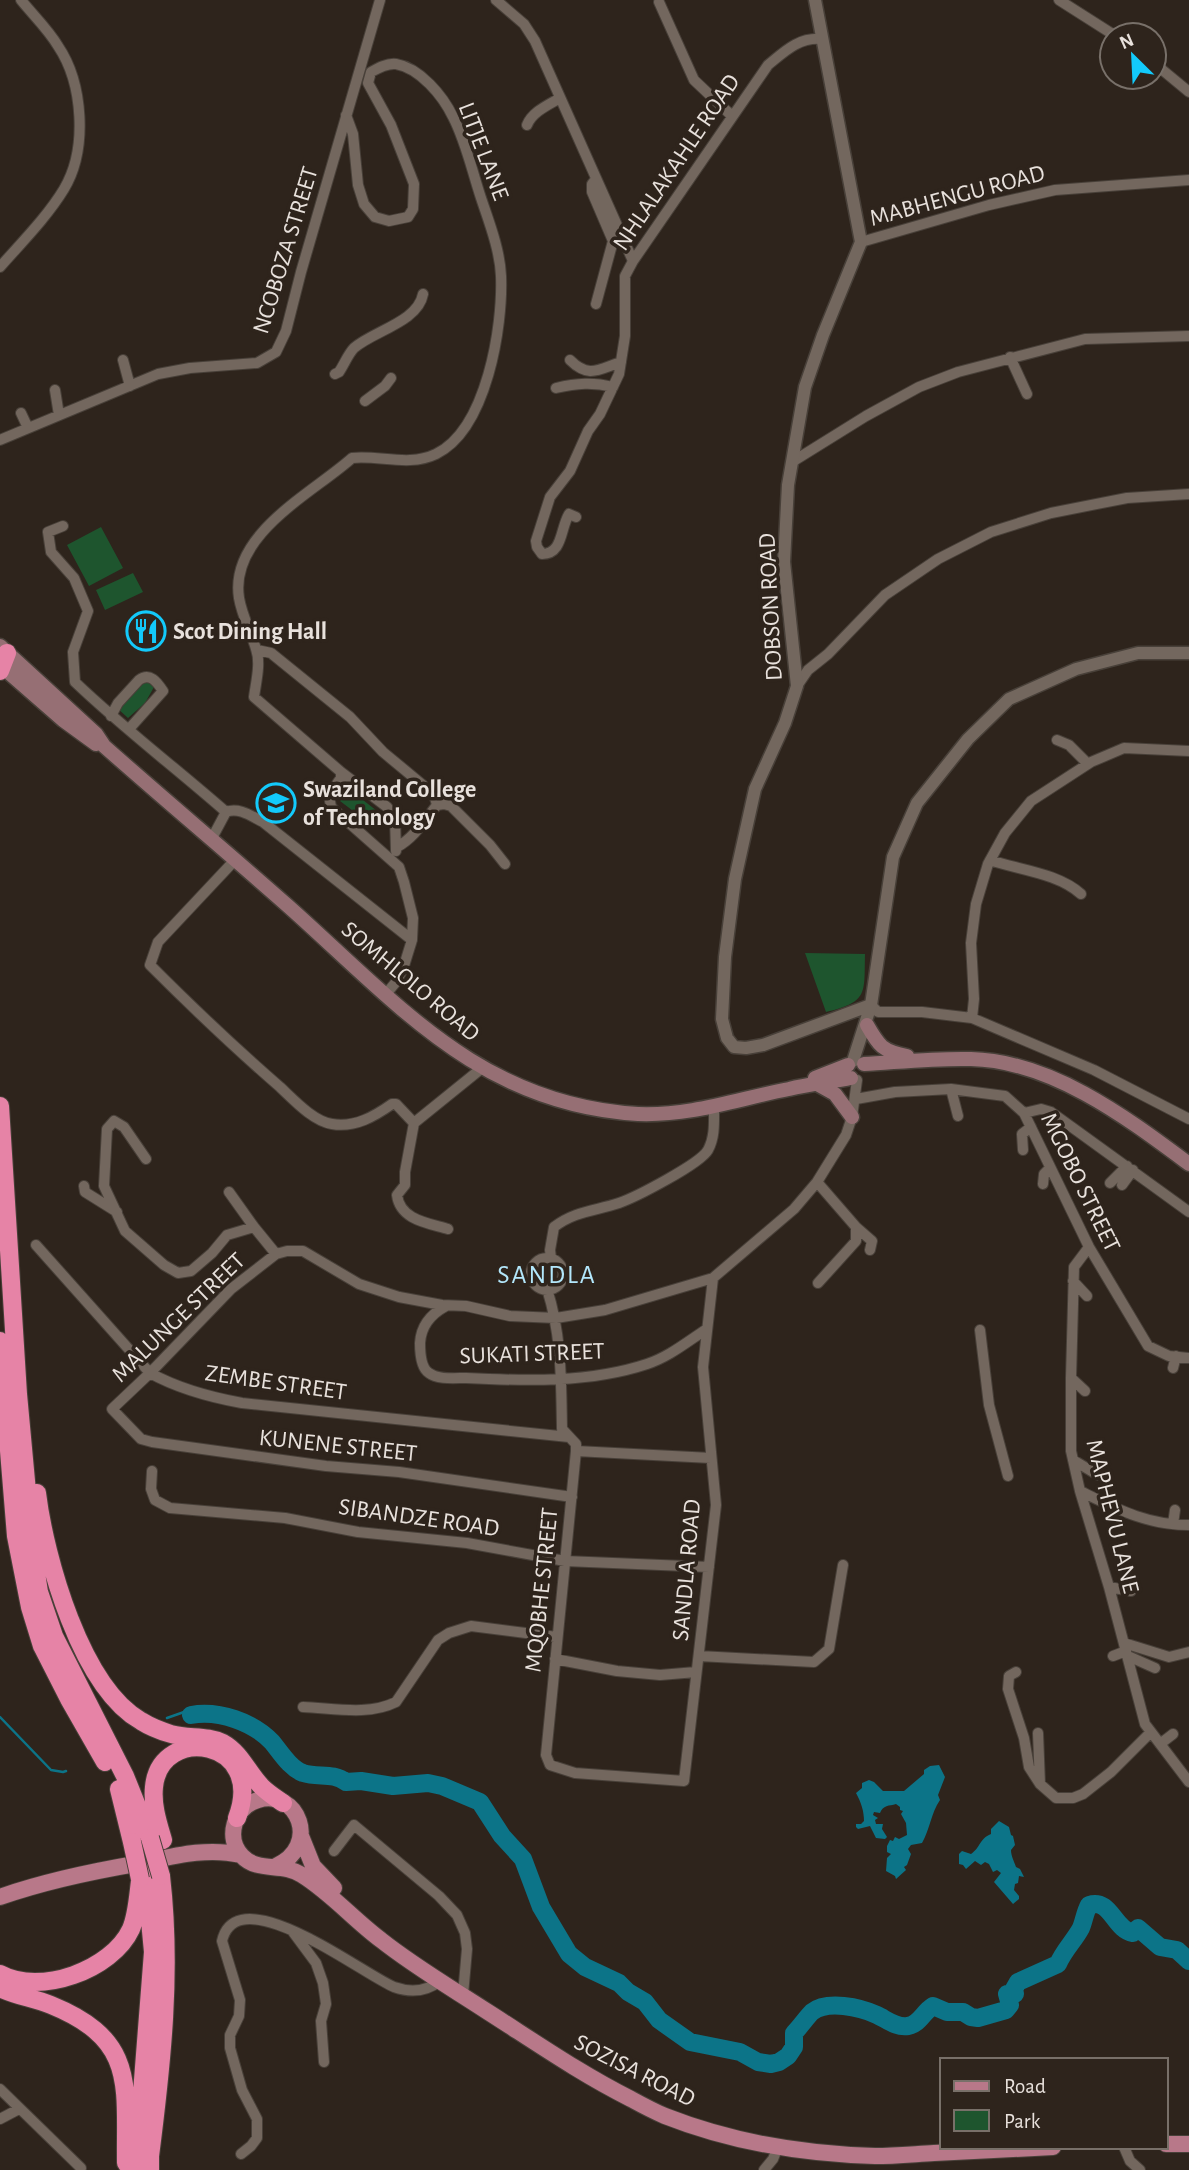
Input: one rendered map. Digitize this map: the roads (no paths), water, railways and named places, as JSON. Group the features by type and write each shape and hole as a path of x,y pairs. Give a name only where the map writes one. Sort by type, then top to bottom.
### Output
{"highway":[{"path":"0,1106 18,1394 30,1532 39,1592 54,1636 125,1776 165,1909 167,1977 162,2067 150,2170"},
{"path":"0,1341 16,1536 30,1606 42,1646 146,1839"},
{"path":"18,1394 31,1431 37,1497 54,1575 77,1636 99,1676 121,1705 140,1721 172,1734 223,1743 236,1753 263,1789 283,1803"},
{"path":"146,1839 157,1818 154,1787 157,1774 164,1763 185,1749 209,1748 228,1758 236,1768 242,1781 243,1796 235,1821"},
{"path":"0,1974 24,1981 46,1981 95,1966 109,1955 131,1928 154,1872"},
{"path":"136,2170 153,1952 154,1872"},
{"path":"0,1988 51,2005 83,2021 111,2047 123,2074 127,2094 126,2170"}],"main road":[{"name":"SOMHLOLO ROAD","path":"2,661 96,734 104,746 386,994 456,1052 525,1090 592,1109 650,1114 688,1112 715,1108 857,1069 914,1060 973,1059 1044,1074 1077,1088 1189,1164"},
{"path":"865,1029 889,1052 914,1060"},
{"name":"SOMHLOLO ROAD","path":"788,1089 817,1084 857,1069"},
{"path":"817,1084 835,1094 852,1117"},
{"path":"185,1854 222,1836 242,1810 257,1800 283,1803 295,1813 299,1821 301,1836 313,1866 342,1897 360,1924"},
{"path":"235,1821 234,1841 241,1855"},
{"path":"276,1866 293,1855 301,1836"},
{"path":"0,1895 101,1870 212,1851 241,1855 257,1866 276,1866 300,1873 360,1924"},
{"name":"SOZISA ROAD","path":"360,1924 440,1981 601,2084 664,2116 726,2136 791,2150 876,2156 1014,2149"},
{"path":"1168,2144 1189,2144"}],"street":[{"path":"0,267 64,189 72,174 79,127 78,98 72,71 59,46 21,0"},
{"name":"NCOBOZA STREET","path":"0,440 158,374 190,368 257,363 276,352 286,331 380,0"},
{"path":"496,0 524,24 535,41 633,261"},
{"path":"815,0 861,242"},
{"path":"1059,0 1098,25"},
{"path":"659,2 694,80 732,116"},
{"name":"NHLALAKAHLE ROAD","path":"576,517 569,514 566,518 557,549 551,554 542,554 536,541 550,496 570,471 619,374 625,336 625,276 768,65 798,42 810,38 822,39"},
{"name":"LITJE LANE","path":"257,650 239,596 245,559 257,537 273,520 352,458 411,461 437,453 459,436 475,408 493,363 500,321 501,273 493,236 462,139 448,108 430,85 414,72 395,64 380,66 371,72 368,83 391,125 414,184 413,209 408,217 389,221 375,217 364,204 358,185 353,134 346,115"},
{"path":"1168,75 1189,92"},
{"path":"527,125 529,119 560,97"},
{"path":"596,179 592,184 592,192 613,241 596,304"},
{"name":"MABHENGU ROAD","path":"861,242 989,205 1055,190 1189,180"},
{"name":"DOBSON ROAD","path":"861,242 805,387 788,485 784,562 797,686 785,723 755,789 735,879 724,957 722,1019 727,1038 734,1047 746,1048 763,1045 871,1006"},
{"path":"335,374 353,349 408,316 422,302 423,294"},
{"path":"792,463 866,416 919,387 958,372 1085,339 1189,335"},
{"path":"1010,358 1027,394"},
{"path":"123,360 130,386"},
{"path":"570,360 587,372 621,362"},
{"path":"365,401 391,378"},
{"path":"556,388 583,382 613,387"},
{"path":"55,390 59,415"},
{"path":"21,413 28,428"},
{"path":"797,686 808,670 828,654 885,594 938,559 991,532 1051,513 1127,498 1189,494"},
{"path":"63,526 48,532 51,552 74,578 88,611 72,652 75,682 111,716 226,812"},
{"path":"392,861 397,847 395,818 387,807 341,772 254,697 257,650 271,653 350,716 383,752 430,791 436,798 437,805"},
{"path":"857,1069 871,1006 893,857 917,803 968,739 1009,699 1076,669 1138,653 1189,653"},
{"path":"111,716 118,703 142,677 156,681 163,691 129,729"},
{"path":"1057,740 1069,745 1088,764"},
{"path":"972,1018 974,999 971,943 976,904 990,860 1005,833 1031,801 1088,764 1124,748 1189,751"},
{"path":"341,772 341,778 329,795 331,807 399,867 413,918 412,940 403,969 386,994"},
{"path":"397,847 406,842 437,805 444,804 451,806 505,864"},
{"path":"211,839 226,812 235,809 263,822 412,940"},
{"path":"235,860 159,942 150,965 228,1042 312,1115 330,1124 346,1124 363,1121 396,1104 414,1123"},
{"path":"990,860 1052,878 1081,894"},
{"path":"871,1006 878,1012 922,1012 972,1018 1094,1070 1189,1119"},
{"path":"448,1229 406,1214 398,1203 397,1195 405,1185 414,1123 482,1068"},
{"name":"MALUNGE STREET","path":"112,1409 231,1289 276,1254 287,1251 303,1251 359,1284 400,1297 447,1306 466,1306 510,1316 556,1318 605,1310 713,1278 794,1209 817,1182 846,1135 856,1099 857,1069"},
{"path":"951,1089 958,1116"},
{"name":"MGOBO STREET","path":"856,1099 895,1092 951,1089 1004,1096 1024,1113 1089,1247 1148,1346 1168,1356 1189,1357"},
{"path":"551,1258 554,1227 566,1217 620,1203 653,1189 706,1154 714,1137 715,1108"},
{"path":"1024,1113 1041,1109 1051,1112 1189,1212"},
{"path":"146,1159 124,1127 114,1121 110,1123 107,1129 104,1186 125,1231 164,1265 178,1273 191,1271 212,1253 227,1235 254,1227"},
{"path":"1023,1150 1021,1134 1031,1127"},
{"path":"1043,1184 1044,1174 1050,1168"},
{"path":"1110,1183 1130,1168"},
{"path":"1122,1185 1130,1168"},
{"path":"817,1182 856,1227 872,1241 870,1250"},
{"path":"84,1186 85,1192 117,1213"},
{"path":"229,1192 276,1254"},
{"path":"818,1283 856,1241 856,1227"},
{"name":"ZEMBE STREET","path":"36,1245 150,1373 173,1385 242,1403 569,1437"},
{"name":"MAPHEVU LANE","path":"1089,1247 1074,1267 1073,1281 1071,1451 1082,1514 1109,1587 1145,1727 1188,1778"},
{"path":"551,1258 560,1265 563,1275 558,1285 547,1289 536,1285 531,1275 539,1260 551,1258"},
{"name":"SANDLA ROAD","path":"684,1781 716,1505 703,1382 713,1278"},
{"path":"1073,1281 1087,1296"},
{"path":"547,1289 556,1318 562,1429 576,1444 576,1451 711,1458"},
{"name":"SUKATI STREET","path":"447,1306 428,1320 423,1330 420,1350 429,1373 446,1377 495,1380 603,1374 650,1363 707,1329"},
{"path":"980,1330 989,1405 1008,1476"},
{"path":"1173,1368 1176,1356"},
{"path":"1071,1378 1085,1391"},
{"name":"KUNENE STREET","path":"112,1409 141,1439 152,1442 326,1466 399,1472 572,1497"},
{"name":"MQOBHE STREET","path":"576,1451 546,1746 550,1765 575,1773 684,1781"},
{"path":"1073,1460 1098,1475"},
{"name":"SIBANDZE ROAD","path":"152,1471 151,1489 155,1500 170,1508 285,1518 358,1532 467,1543 565,1561 709,1567"},
{"path":"1080,1492 1132,1516 1189,1525"},
{"path":"1173,1524 1175,1510"},
{"path":"699,1656 814,1662 829,1649 843,1565"},
{"path":"1109,1587 1131,1591"},
{"path":"1106,1616 1115,1608"},
{"path":"303,1707 369,1710 396,1702 438,1640 449,1633 471,1626 557,1637"},
{"path":"1113,1656 1126,1650 1169,1657 1189,1653"},
{"path":"1126,1650 1156,1668"},
{"path":"555,1659 617,1671 660,1675 696,1672"},
{"path":"1016,1672 1009,1676 1008,1689 1024,1738 1029,1767 1040,1784 1056,1798 1073,1798 1083,1794 1111,1772 1145,1727"},
{"path":"1038,1733 1040,1784"},
{"path":"1160,1744 1173,1734"},
{"path":"334,1852 354,1825 439,1896 457,1915 465,1933 467,1949 463,1995"},
{"path":"242,2154 257,2138 257,2119 242,2090 230,2048 230,2035 239,2016 240,2000 222,1941 229,1925 257,1919 274,1923 394,1987 420,1990 440,1981"},
{"path":"293,1931 316,1963 323,1983 326,2004 321,2021 324,2062"},
{"path":"0,2089 81,2168"},
{"path":"0,2119 19,2109"},
{"path":"764,2170 778,2147"},
{"path":"1125,2149 1130,2161 1140,2170"}],"water":[{"path":"939,1765 945,1777 938,1795 940,1800 922,1843 911,1845 908,1849 911,1854 904,1867 906,1870 896,1879 886,1871 887,1858 891,1854 887,1852 887,1846 895,1837 899,1839 907,1835 906,1823 901,1814 903,1811 896,1804 885,1807 880,1813 874,1812 873,1815 878,1818 875,1820 876,1824 883,1824 882,1829 887,1837 876,1838 870,1826 858,1829 856,1827 856,1824 864,1821 856,1793 862,1788 862,1783 869,1780 883,1791 904,1791 924,1774 924,1770"},
{"path":"999,1821 1009,1827 1015,1845 1011,1850 1012,1856 1024,1877 1019,1876 1018,1883 1015,1884 1014,1890 1019,1899 1013,1904 994,1882 1001,1873 997,1870 993,1872 989,1864 985,1862 981,1865 975,1861 966,1869 959,1864 959,1854 962,1851 971,1854 984,1838 991,1834 991,1829"}],"waterway":[{"path":"167,1718 184,1712 191,1715"},
{"path":"191,1715 213,1714 245,1723 264,1735 290,1764 303,1773 336,1777 346,1782 361,1781 393,1786 428,1783 480,1802 502,1836 523,1859 541,1907 569,1954 585,1967 619,1983 645,2002 659,2020 690,2042 740,2052 758,2062 771,2064 788,2056 794,2047 794,2033 812,2012 826,2006 862,2009 904,2026 916,2023 933,2006 947,2012 963,2012 978,2018 1006,2010 1010,2005 1007,1994 1015,1994 1014,1989 1018,1982 1058,1964 1081,1928 1089,1905 1102,1906 1127,1931 1133,1933 1138,1928 1160,1947 1177,1950 1189,1961"},
{"path":"0,1717 51,1770 66,1771"}],"place":[{"name":"Scot Dining Hall","path":"146,631"},
{"name":"Swaziland College of Technology","path":"276,803"}],"district":[{"name":"SANDLA","path":"547,1274"}]}
